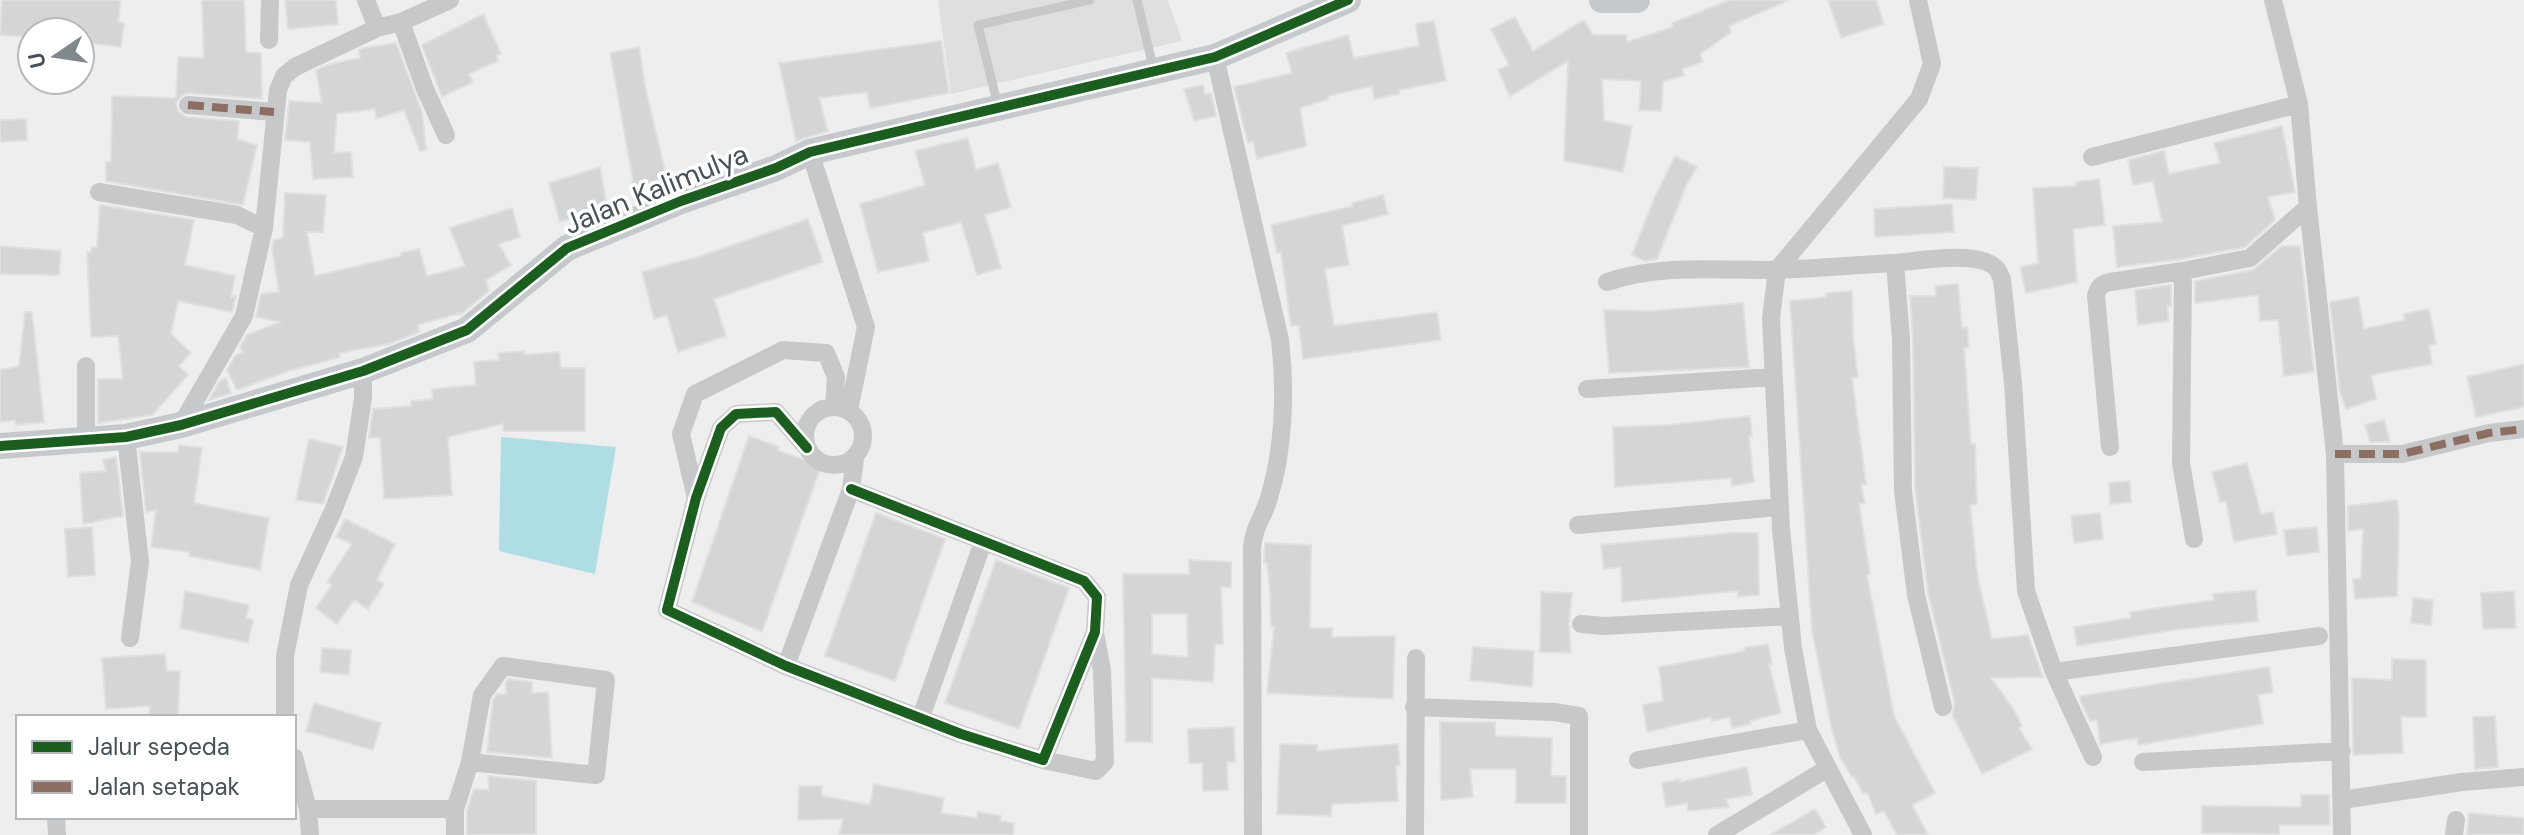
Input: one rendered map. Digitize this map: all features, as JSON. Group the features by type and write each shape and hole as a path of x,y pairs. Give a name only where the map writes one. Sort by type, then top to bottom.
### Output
{"street":[{"path":"269,40 270,0"},
{"path":"366,0 377,28"},
{"path":"181,425 244,316 264,228 274,112 284,76 377,28 401,22 450,0"},
{"name":"Jalan Kalimulya","path":"0,446 126,437 181,425 363,371 467,330 567,248 810,152 1215,57 1310,8 1348,0"},
{"path":"1602,0 1637,0"},
{"path":"1863,835 1808,730 1793,648 1780,507 1771,318 1777,270 1919,99 1932,64 1918,0"},
{"path":"2273,0 2299,104 2335,454 2342,835"},
{"path":"401,22 425,89 446,135"},
{"path":"1215,57 1280,340 1284,371 1284,405 1276,461 1268,502 1255,526 1252,547 1253,835"},
{"path":"2092,157 2299,104"},
{"path":"188,105 274,112"},
{"path":"810,152 866,327 842,408"},
{"path":"99,192 237,215 264,228"},
{"path":"2110,447 2096,296 2098,288 2110,282 2250,258 2308,207"},
{"path":"1607,282 1659,271 1777,270 1967,258 1995,268 2002,279 2013,383 2026,591 2054,672 2093,757"},
{"path":"1895,263 1901,339 1903,491 1916,595 1943,707"},
{"path":"2183,271 2181,463 2194,539"},
{"path":"696,498 681,434 695,394 783,350 826,353 836,377 842,408"},
{"path":"86,366 86,442"},
{"path":"285,715 285,656 299,585 354,457 363,398 363,371"},
{"path":"1587,389 1773,377"},
{"path":"786,666 851,489 855,458 863,436 856,417 842,408 813,415 806,430 807,448"},
{"path":"851,489 1084,581 1097,597 1095,632 1102,670 1105,762 1096,771 1043,760 961,734 786,666 667,610 696,498 721,428 736,414 776,412 815,459 826,465 846,463 855,458"},
{"path":"2335,454 2402,454 2489,433 2524,429"},
{"path":"126,437 140,562 130,638"},
{"path":"1578,525 1780,507"},
{"path":"921,717 983,542"},
{"path":"1581,624 1605,626 1790,616"},
{"path":"1043,760 1095,632"},
{"path":"2054,672 2319,636"},
{"path":"1415,835 1416,658"},
{"path":"455,835 455,809 470,762 482,695 503,666 606,680 596,775 470,762"},
{"path":"1414,707 1554,712 1579,716 1579,835"},
{"path":"1638,760 1808,730"},
{"path":"2143,762 2342,751"},
{"path":"296,764 308,809 310,835"},
{"path":"1717,835 1828,768"},
{"path":"2342,800 2462,782 2524,777"},
{"path":"308,809 455,809"}],"lane":[{"path":"998,106 978,25 1090,0"},
{"path":"1137,0 1154,72"}],"shaded area":[{"path":"938,0 1168,0 1182,41 951,94"}],"water":[{"path":"501,437 616,447 595,574 499,551"}],"building":[{"path":"2,0 121,0 118,22 124,23 121,47 96,44 96,16 16,16 16,36 0,35"},
{"path":"202,0 244,0 246,52 261,53 262,99 189,93 182,95 176,103 178,111 186,117 239,121 237,139 257,145 243,205 106,181 106,162 111,162 112,96 176,98 178,57 204,58"},
{"path":"285,0 336,0 338,24 288,29"},
{"path":"1730,0 1789,0 1729,26 1731,32 1700,54 1703,62 1682,69 1684,75 1663,82 1661,111 1639,110 1641,81 1602,79 1604,121 1632,126 1623,172 1564,161 1568,61 1510,96 1498,70 1509,65 1491,29 1515,17 1533,51 1584,20 1593,35 1626,35 1627,42 1673,27 1672,23"},
{"path":"1828,0 1876,0 1884,24 1841,38"},
{"path":"483,14 501,54 496,55 498,61 469,74 473,82 442,97 422,45"},
{"path":"1434,21 1446,81 1399,90 1399,94 1374,99 1372,86 1328,96 1328,99 1300,108 1306,146 1257,159 1253,141 1248,143 1234,87 1292,73 1286,53 1348,35 1354,58 1419,46 1416,24"},
{"path":"941,41 949,93 870,108 867,92 819,98 828,131 796,141 779,63"},
{"path":"396,43 422,112 426,150 420,151 404,110 376,119 375,109 337,114 334,153 351,152 353,177 313,179 310,142 285,140 289,101 322,103 316,70 360,58 359,50 363,48"},
{"path":"639,47 667,179 634,186 610,53"},
{"path":"1203,85 1205,95 1211,93 1216,116 1194,121 1184,89"},
{"path":"26,119 27,140 0,142 0,120"},
{"path":"2282,126 2295,192 2268,197 2275,220 2245,247 2117,267 2113,226 2162,222 2153,181 2133,185 2128,160 2164,151 2169,174 2220,163 2214,143"},
{"path":"968,138 976,170 998,163 1011,207 985,215 1001,268 977,275 961,222 923,233 929,261 878,272 860,204 925,185 915,151"},
{"path":"1675,156 1697,167 1657,259 1645,261 1632,255"},
{"path":"600,167 607,207 560,222 549,183"},
{"path":"1944,167 1978,168 1976,200 1943,198"},
{"path":"2099,179 2105,225 2073,229 2077,282 2026,293 2020,267 2038,263 2033,188 2076,186 2076,182"},
{"path":"285,193 326,195 323,232 307,232 315,276 419,249 427,276 465,266 450,228 512,208 520,237 499,244 511,265 486,280 489,291 460,315 418,325 419,332 389,344 339,353 340,357 285,372 237,390 227,370 235,356 243,352 240,346 247,335 280,322 256,317 261,294 279,292 272,248 274,240 283,238"},
{"path":"1383,195 1388,214 1342,226 1349,265 1325,269 1334,326 1437,312 1441,340 1303,359 1299,325 1291,326 1281,252 1277,253 1271,225 1353,206 1352,203"},
{"path":"1952,204 1954,232 1875,237 1874,209"},
{"path":"100,205 194,220 185,265 235,276 231,297 236,296 232,312 178,301 171,334 191,353 179,366 188,375 152,415 98,423 98,379 123,379 118,336 91,337 87,252 91,253 92,247 97,247"},
{"path":"808,219 823,262 714,299 726,336 678,352 667,315 654,319 642,272 701,256"},
{"path":"0,246 61,251 59,275 0,274"},
{"path":"2282,246 2300,246 2314,372 2284,376 2278,320 2260,321 2258,295 2195,303 2195,281 2253,270"},
{"path":"1958,284 1962,328 1967,327 1969,347 1964,348 1971,444 1975,444 1977,504 1970,505 1978,579 1992,639 2028,635 2043,677 1991,678 2014,710 2022,726 2019,728 2032,749 1982,774 1952,714 1955,704 1928,593 1915,487 1910,296 1936,296 1935,286"},
{"path":"2171,285 2171,306 2167,306 2169,321 2138,325 2135,290"},
{"path":"1852,291 1858,377 1852,378 1866,484 1861,485 1865,503 1859,504 1870,574 1867,575 1894,716 1935,793 1912,805 1928,835 1897,835 1884,811 1876,814 1867,792 1863,794 1840,757 1812,630 1790,301"},
{"path":"2358,297 2364,329 2405,320 2404,314 2429,309 2436,344 2429,345 2432,364 2371,375 2376,399 2346,409 2340,393 2330,302"},
{"path":"1743,303 1749,367 1609,373 1604,310 1650,311"},
{"path":"25,312 32,312 44,422 16,425 15,420 0,422 0,370 19,366"},
{"path":"524,351 525,355 559,352 561,368 585,368 585,431 503,431 503,424 448,437 452,495 384,499 380,437 369,438 373,409 411,406 411,401 433,399 432,389 476,385 474,362 499,360 498,353"},
{"path":"2524,364 2524,407 2476,417 2467,377"},
{"path":"226,378 231,393 209,400 220,381"},
{"path":"1750,416 1754,482 1732,486 1731,478 1615,487 1613,427 1669,425"},
{"path":"2384,420 2390,442 2370,442 2365,425"},
{"path":"749,436 821,466 762,632 692,602"},
{"path":"309,439 343,447 323,504 296,500"},
{"path":"179,445 202,448 194,503 269,518 260,570 189,556 190,552 151,547 156,510 146,512 140,452 178,452"},
{"path":"116,457 123,516 83,524 80,473 106,471 103,460"},
{"path":"2247,463 2261,514 2273,512 2277,534 2234,542 2226,501 2220,502 2212,472"},
{"path":"2130,481 2131,502 2110,504 2109,483"},
{"path":"2397,500 2397,596 2355,599 2353,579 2361,579 2363,529 2348,531 2348,506"},
{"path":"876,513 945,539 895,681 825,656"},
{"path":"2100,513 2103,539 2074,543 2071,516"},
{"path":"345,519 395,544 377,580 384,584 368,609 354,600 337,624 316,608 332,585 327,582 352,544 336,537"},
{"path":"92,527 95,575 68,577 65,529"},
{"path":"2317,527 2319,552 2287,556 2284,530"},
{"path":"1758,533 1759,595 1738,597 1738,591 1622,602 1621,567 1604,569 1601,545"},
{"path":"1265,543 1311,545 1310,628 1332,628 1332,637 1395,636 1393,699 1267,693 1274,627 1271,627 1267,563 1264,563"},
{"path":"996,560 1069,588 1019,729 945,703"},
{"path":"1189,560 1231,562 1231,587 1221,587 1223,644 1215,644 1213,682 1152,678 1152,742 1126,742 1123,574 1189,574","holes":["1152,614 1187,614 1188,657 1152,654"]},
{"path":"2256,590 2258,621 2173,630 2077,646 2074,627 2131,618 2130,612 2214,600 2213,594"},
{"path":"185,591 249,605 246,618 253,620 248,643 180,628"},
{"path":"2514,591 2516,628 2483,629 2481,593"},
{"path":"1541,592 1572,593 1569,624 1571,653 1540,652"},
{"path":"2413,598 2433,600 2431,625 2411,623"},
{"path":"1768,644 1772,664 1769,664 1781,713 1732,728 1730,717 1712,721 1711,717 1647,732 1643,705 1663,701 1659,667"},
{"path":"1473,647 1534,651 1532,687 1470,680"},
{"path":"322,648 351,650 349,675 320,672"},
{"path":"165,654 167,671 180,671 178,715 149,715 150,706 106,709 102,658"},
{"path":"2392,659 2426,660 2426,717 2401,717 2403,753 2353,755 2352,678 2392,680"},
{"path":"2269,667 2273,692 2258,695 2263,724 2138,745 2137,738 2100,744 2097,720 2090,721 2081,702 2080,696"},
{"path":"508,679 532,682 532,693 548,692 552,758 487,752 493,700 497,694 506,694"},
{"path":"314,703 381,723 373,750 306,731"},
{"path":"2495,716 2498,767 2475,769 2473,717"},
{"path":"1440,722 1495,722 1495,736 1552,738 1551,776 1566,776 1566,803 1516,803 1516,769 1470,769 1473,797 1441,800"},
{"path":"1234,727 1235,762 1227,762 1228,790 1203,791 1202,763 1189,763 1188,729"},
{"path":"1280,744 1317,745 1317,751 1398,744 1398,801 1332,804 1331,816 1277,814"},
{"path":"1747,767 1752,795 1726,799 1729,807 1688,811 1687,803 1666,807 1662,783"},
{"path":"488,776 536,781 536,834 467,835 467,811 474,789 489,790"},
{"path":"874,784 944,798 941,813 977,818 978,812 1001,816 1000,821 1014,823 1013,835 839,835 843,819 798,820 799,786 822,786 822,796 870,805"},
{"path":"2301,795 2329,795 2330,825 2279,825 2279,834 2202,833 2202,806 2301,807"},
{"path":"1815,809 1826,827 1813,835 1770,835"},
{"path":"2469,813 2524,818 2524,835 2467,835"}],"marked path":[{"path":"188,105 274,112"},
{"path":"2335,454 2402,454 2489,433 2524,429"}],"cycle path":[{"path":"0,446 126,437 181,425 363,371 467,330 567,248 810,152 1215,57 1348,0"},
{"path":"807,448 776,412 736,414 721,428 696,498 667,610 786,666 961,734 1043,760 1095,632 1097,597 1084,581 851,489"}]}
